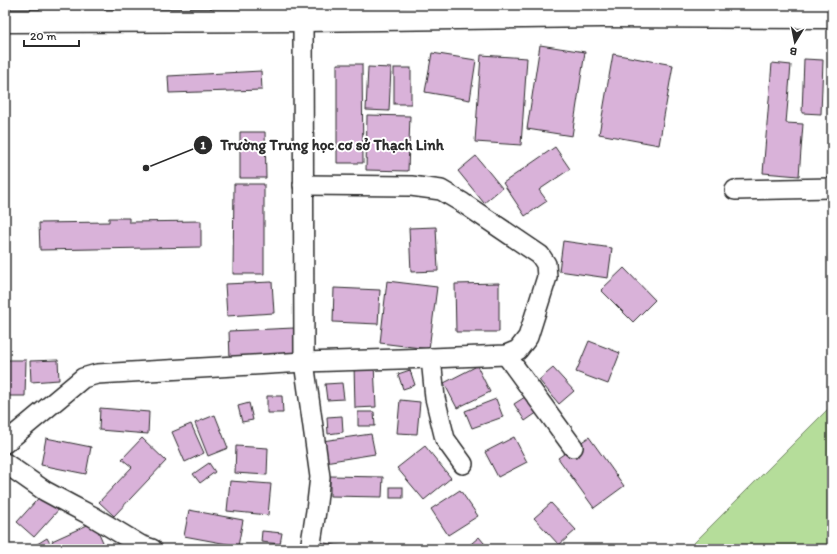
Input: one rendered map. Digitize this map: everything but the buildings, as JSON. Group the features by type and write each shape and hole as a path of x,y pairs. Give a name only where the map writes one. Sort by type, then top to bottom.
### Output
{"main road":[{"path":"5,21 303,12 601,11 832,17"}],"street":[{"path":"303,12 304,362 320,477 310,549"},
{"path":"5,444 83,378 97,374 304,362 506,355 518,350 528,337 547,277 546,264 540,255 463,203 441,190 411,186 303,185"},
{"path":"735,190 832,188"},
{"path":"506,355 573,447"},
{"path":"431,358 435,398 445,439 463,464"},
{"path":"5,463 58,498 92,516 140,545 152,549"}],"green space":[{"path":"832,405 832,549 688,549"}],"place":[{"name":"Trường Trung học cơ sở Thạch Linh","path":"146,168"}]}
